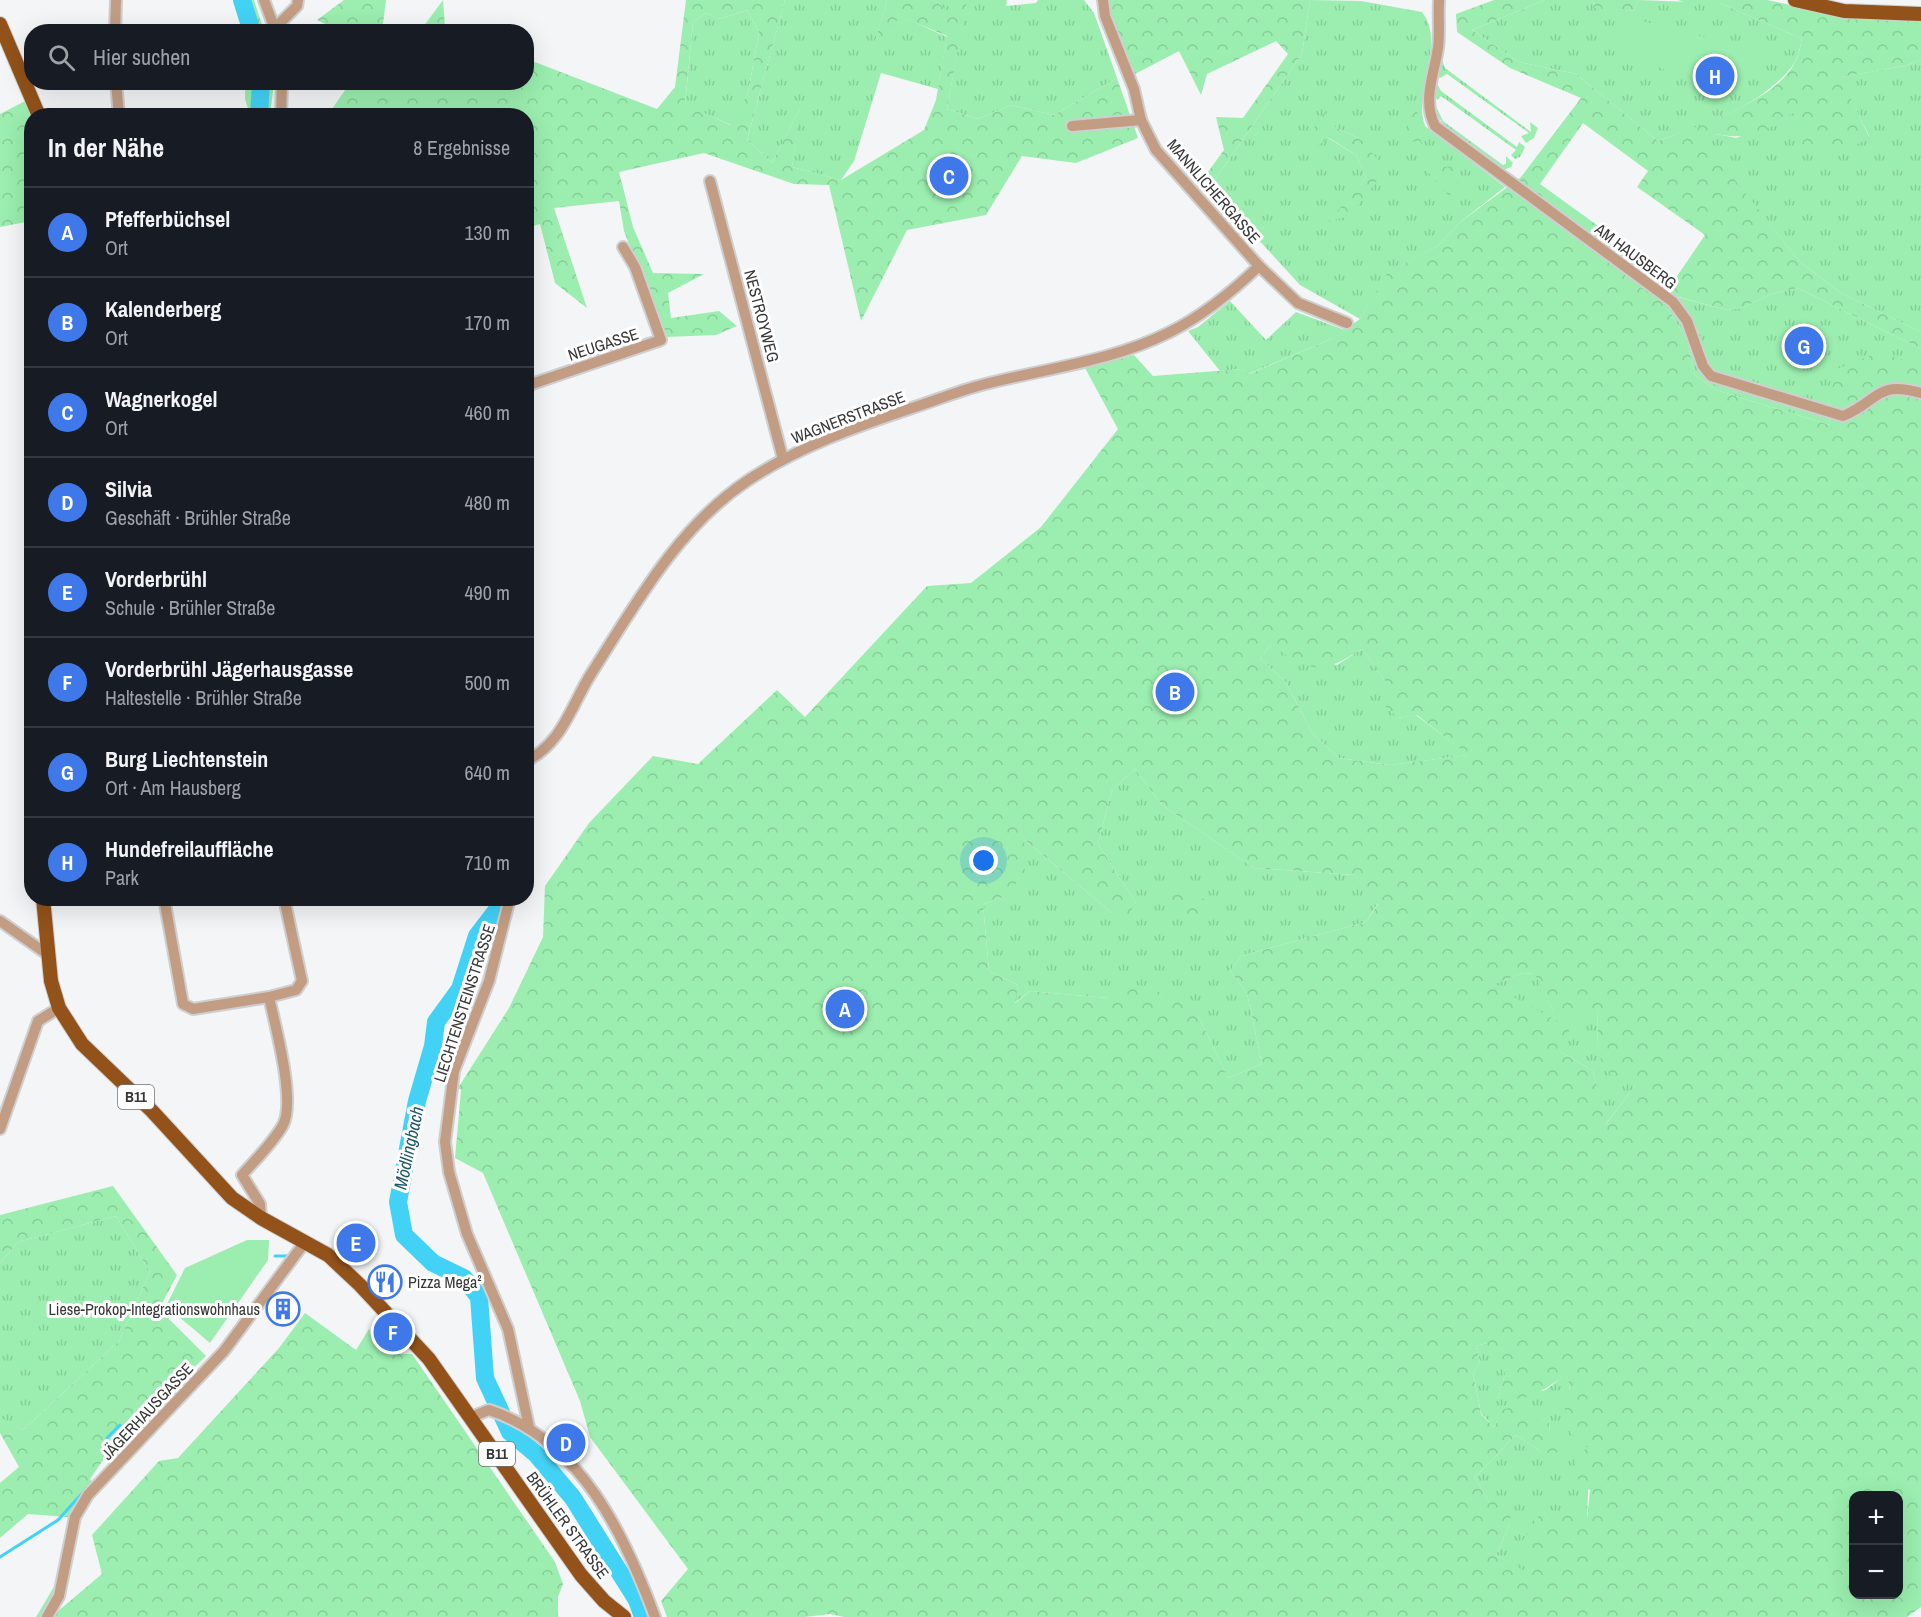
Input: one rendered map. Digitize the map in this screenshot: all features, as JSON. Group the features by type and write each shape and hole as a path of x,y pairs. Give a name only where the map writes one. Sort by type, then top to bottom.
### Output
{"main road":[{"path":"1795,0 1844,11 1921,14"},
{"path":"0,24 24,81"},
{"path":"28,90 36,108"},
{"name":"BRÜHLER STRASSE","path":"44,906 47,954 59,1008 82,1044 152,1111 232,1198 261,1218 336,1261 360,1285 429,1359 581,1575 604,1601 624,1617"}],"street":[{"path":"115,24 116,0"},
{"path":"264,0 273,24"},
{"path":"280,24 297,6 298,0"},
{"name":"MANNLICHERGASSE","path":"1103,0 1105,16 1134,89 1141,120 1156,150 1259,266 1298,303 1347,323"},
{"name":"AM HAUSBERG","path":"1439,0 1438,46 1428,95 1429,114 1435,126 1673,302 1687,321 1703,366 1711,376 1843,416 1855,411 1880,392 1899,387 1921,393"},
{"path":"117,90 118,108"},
{"path":"281,108 282,90"},
{"path":"1072,126 1141,120"},
{"name":"NESTROYWEG","path":"710,181 783,459"},
{"name":"NEUGASSE","path":"534,383 661,340 635,267 623,247"},
{"name":"WAGNERSTRASSE","path":"534,756 553,743 603,654 673,550 717,504 746,481 783,459 833,435 978,386 1064,367 1170,332 1197,316 1259,266"},
{"path":"165,906 183,1004 193,1008 269,997 296,990 302,981 286,906"},
{"name":"LIECHTENSTEINSTRASSE","path":"508,906 489,981 454,1071 445,1142 449,1172 467,1234 508,1329 529,1428"},
{"path":"0,921 47,954"},
{"path":"261,1218 260,1204 242,1175 278,1132 287,1115 287,1084 269,997"},
{"path":"0,1129 38,1021 59,1008"},
{"name":"JÄGERHAUSGASSE","path":"46,1617 59,1596 75,1518 88,1495 224,1351 305,1242"},
{"name":"BRÜHLER STRASSE","path":"471,1417 489,1410 516,1421 529,1428 571,1464 600,1498 628,1548 655,1617"}],"green space":[{"path":"235,0 254,0 262,24 243,24"},
{"path":"344,0 386,0 383,24 325,24 317,20"},
{"path":"443,0 445,24 425,24"},
{"path":"686,0 785,0 747,140 772,163 802,105 792,167 841,180 924,130 936,100 947,36 900,16 871,55 887,0 934,0 953,15 967,0 947,109 978,119 1011,105 1054,115 1117,78 1138,138 1076,163 1022,156 986,215 907,230 861,321 829,185 794,184 704,153 619,172 633,227 653,273 704,274 668,293 671,318 719,311 737,326 716,335 665,337 624,231 619,201 554,208 587,308 555,283 540,224 534,226 534,108 333,108 345,90 534,90 534,62 657,109 675,87","holes":["747,10 759,32 748,93 730,125 685,104 693,22 706,13 720,19"]},
{"path":"785,0 887,0 872,53 899,15 947,37 938,89 881,73 854,161 841,180 792,167 801,107 772,163 747,140"},
{"path":"934,0 1007,0 1006,6 1036,3 1038,0 1084,0 1094,13 1117,78 1054,115 1011,105 978,119 947,109 966,2 953,16"},
{"path":"1109,0 1310,0 1302,54 1210,187 1197,187 1224,150 1216,117 1243,118 1288,54 1276,41 1207,74 1201,95 1179,51 1135,74 1110,15"},
{"path":"1310,0 1361,1 1422,12 1429,25 1431,38 1431,53 1423,97 1422,112 1425,126 1505,187 1459,223 1439,245 1389,272 1360,319 1300,285 1210,187 1302,54","holes":["1325,112 1333,126 1360,139 1378,180 1330,222 1366,178 1356,155 1328,138"]},
{"path":"1494,0 1545,0 1472,30 1519,62 1576,74 1658,141 1734,111 1771,89 1786,76 1795,62 1802,39 1720,3 1688,4 1678,0 1767,0 1832,14 1921,22 1921,60 1904,66 1841,77 1869,137 1848,150 1802,146 1798,118 1792,113 1757,133 1738,136 1717,134 1704,141 1800,262 1841,293 1921,332 1921,349 1798,288 1769,295 1742,308 1727,310 1675,296 1667,307 1687,340 1695,375 1716,390 1830,425 1829,396 1839,368 1880,352 1921,366 1921,1607 1907,1617 844,1617 830,1614 805,1617 667,1617 661,1601 688,1569 590,1437 580,1401 483,1173 455,1158 461,1090 458,1088 509,1008 543,937 545,886 589,823 653,756 698,764 777,690 805,717 927,586 971,583 1041,527 1118,429 1085,368 1134,355 1153,376 1242,369 1249,374 1331,339 1360,319 1388,272 1439,245 1459,223 1521,177 1581,98 1510,68 1457,32 1456,14","holes":["1583,123 1648,171 1637,187 1705,235 1669,288 1660,281 1665,274 1540,184","1270,645 1296,661 1315,667 1324,667 1335,664 1362,649 1386,682 1384,705 1398,718 1417,715 1468,755 1390,765 1339,758 1312,733 1286,682 1260,659","1135,769 1162,805 1254,868 1354,875 1378,904 1366,922 1241,956 1230,971 1247,993 1262,1064 1228,1078 1198,1015 1165,993 1120,985 1108,998 1030,991 1015,1003 1018,985 989,971 983,904 1001,898 1025,875 1024,839 1113,914 1128,915 1136,903 1098,844 1112,790","1522,973 1535,974 1553,1011 1568,1020 1598,1009 1597,1048 1605,1071 1634,1087 1606,1124 1593,1071 1561,1052 1570,1028 1492,985","1487,1343 1490,1361 1506,1371 1498,1399 1536,1394 1567,1374 1570,1391 1563,1401 1570,1433 1589,1445 1575,1460 1579,1483 1590,1490 1587,1519 1568,1504 1549,1521 1543,1509 1523,1540 1532,1575 1496,1555 1510,1524 1512,1502 1503,1497 1489,1502 1475,1477 1516,1435 1540,1451 1554,1454 1563,1449 1561,1441 1550,1433 1549,1416 1542,1421 1523,1405 1496,1411 1497,1421 1494,1427 1481,1414 1473,1373 1480,1362 1476,1346"]},
{"path":"1545,0 1594,0 1593,7 1634,11 1638,0 1720,3 1802,39 1793,65 1765,92 1749,103 1713,121 1658,141 1576,74 1519,62 1472,30"},
{"path":"1594,0 1638,0 1634,11 1593,8"},
{"path":"747,10 759,32 748,93 731,125 685,105 693,22 706,13 720,19"},
{"path":"1618,15 1780,56 1722,97 1607,43"},
{"path":"1441,57 1445,68 1531,132 1530,122 1538,128 1534,138 1526,143 1521,136 1529,133 1447,74 1440,78 1436,75"},
{"path":"1921,60 1921,332 1841,293 1800,262 1703,141 1717,134 1736,138 1779,122 1792,112 1798,118 1869,136 1840,77 1904,66"},
{"path":"1436,82 1441,91 1517,147 1519,142 1525,147 1520,157 1515,159 1511,155 1516,150 1441,96 1438,100 1434,97"},
{"path":"245,90 273,90 271,108 248,108"},
{"path":"27,100 30,108 24,108 24,222 0,227 0,114"},
{"path":"1434,102 1443,121 1503,165 1506,164 1506,156 1513,163 1511,167 1503,170 1450,131 1436,112"},
{"path":"1414,107 1425,126 1419,135 1426,156 1440,167 1459,166 1457,190 1449,196 1422,165 1408,126"},
{"path":"1326,111 1333,126 1360,139 1380,162 1378,180 1349,216 1328,222 1366,178 1356,155 1329,138 1311,150 1303,143"},
{"path":"1798,288 1921,349 1921,366 1829,396 1830,425 1716,390 1695,375 1687,340 1667,307 1674,296 1727,310 1742,308 1769,295"},
{"path":"1230,301 1266,340 1296,312 1345,330 1331,339 1248,374 1242,369 1220,371 1188,331 1198,327"},
{"path":"1270,645 1337,665 1362,649 1386,682 1398,718 1416,715 1469,755 1390,765 1339,758 1312,733 1286,682 1260,659"},
{"path":"1135,769 1162,805 1254,868 1354,875 1378,903 1366,922 1241,956 1230,971 1247,993 1262,1064 1228,1078 1198,1015 1108,998 1030,991 1014,1003 1018,985 989,971 983,904 1001,898 1024,839 1113,914 1136,903 1098,844 1112,790"},
{"path":"1180,883 1208,902 1204,918 1182,919 1159,900"},
{"path":"1522,973 1536,974 1553,1011 1598,1009 1597,1048 1634,1087 1605,1125 1593,1071 1561,1052 1491,985"},
{"path":"113,1186 177,1275 159,1309 206,1356 112,1447 90,1479 94,1484 68,1517 28,1514 0,1538 0,1483 19,1467 0,1433 0,1417 23,1430 119,1341 150,1272 116,1216 18,1242 0,1263 0,1215"},
{"path":"116,1216 150,1272 119,1341 23,1430 0,1418 0,1263 18,1242"},
{"path":"247,1240 269,1240 268,1260 210,1343 166,1306 185,1268"},
{"path":"305,1313 356,1350 369,1329 392,1354 412,1354 555,1562 563,1584 558,1597 558,1617 51,1617 102,1574 92,1535 159,1461 178,1458 279,1348"},
{"path":"1487,1343 1506,1371 1498,1399 1546,1390 1567,1373 1570,1391 1590,1445 1587,1519 1549,1521 1543,1510 1532,1576 1496,1555 1510,1524 1489,1502 1475,1477 1516,1435 1540,1451 1550,1433 1549,1416 1542,1421 1497,1421 1494,1427 1481,1413 1473,1373 1480,1362 1476,1346"},
{"path":"58,1580 51,1617 36,1617"}],"waterway":[{"name":"Mödlingbach","path":"242,0 250,24"},
{"name":"Mödlingbach","path":"259,108 261,90"},
{"name":"Mödlingbach","path":"500,906 477,936 460,989 436,1022 433,1046 417,1101 398,1202 404,1235 433,1263 464,1278 479,1297 485,1378 510,1432 536,1454 573,1498 637,1600 643,1617"},
{"path":"275,1256 289,1256"},
{"path":"107,1438 120,1425"},
{"path":"0,1557 58,1520 87,1488"}],"place":[{"name":"Hundefreilauffläche","path":"1715,76"},
{"name":"Wagnerkogel","path":"949,176"},
{"name":"Burg Liechtenstein","path":"1804,346"},
{"name":"Kalenderberg","path":"1175,692"},
{"name":"Pfefferbüchsel","path":"845,1009"},
{"name":"Vorderbrühl","path":"356,1243"},
{"name":"Pizza Mega²","path":"385,1282"},
{"name":"Liese-Prokop-Integrationswohnhaus","path":"283,1309"},
{"name":"Vorderbrühl Jägerhausgasse","path":"393,1332"},
{"name":"Silvia","path":"566,1443"}]}
